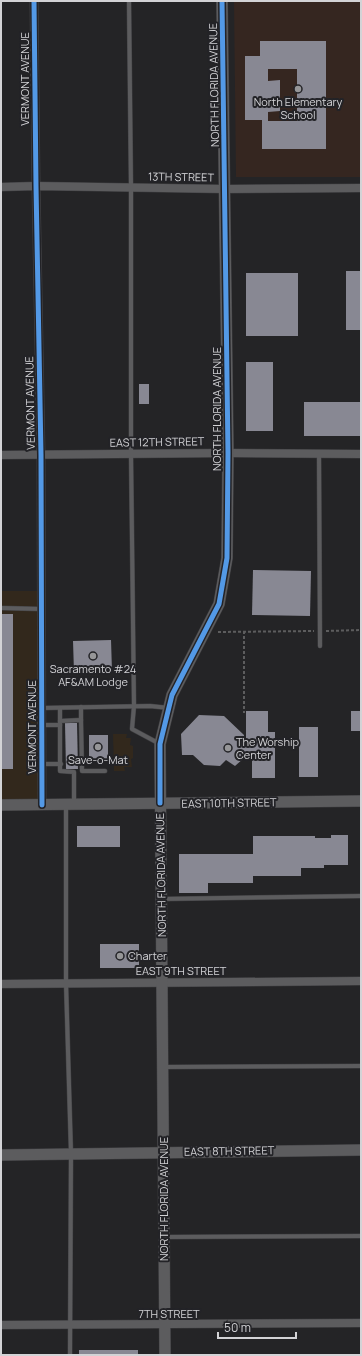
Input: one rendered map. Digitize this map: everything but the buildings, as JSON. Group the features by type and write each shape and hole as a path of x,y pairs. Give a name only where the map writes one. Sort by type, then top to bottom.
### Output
{"main road":[{"name":"NORTH FLORIDA AVENUE","path":"165,1355 160,744 172,695 219,604 227,558 228,453 222,1"},
{"name":"EAST 10TH STREET","path":"1,805 361,802"},
{"name":"EAST 8TH STREET","path":"1,1155 361,1150"}],"street":[{"name":"VERMONT AVENUE","path":"34,1 41,455 42,804"},
{"name":"13TH STREET","path":"1,187 36,186 225,189 361,188"},
{"name":"EAST 12TH STREET","path":"1,455 228,453 361,454"},
{"name":"EAST 9TH STREET","path":"1,984 361,981"},
{"name":"7TH STREET","path":"1,1325 361,1323"}],"lane":[{"path":"129,1 131,454 134,706 132,729 160,744"},
{"path":"319,453 320,646"},
{"path":"1,608 42,609"},
{"path":"42,708 150,706 169,708"},
{"path":"81,707 79,745 82,771"},
{"path":"60,708 60,771 105,771"},
{"path":"42,725 81,720"},
{"path":"60,733 65,732"},
{"path":"60,745 65,745"},
{"path":"61,757 66,757"},
{"path":"42,764 61,764"},
{"path":"70,1355 71,1153 66,983 70,804 74,772"},
{"path":"161,899 361,896"},
{"path":"162,1067 361,1066"},
{"path":"164,1237 361,1236"}],"path":[{"path":"218,632 361,630"},
{"path":"244,631 244,714"}],"shaded area":[{"name":"North Elementary School","path":"234,1 361,1 361,177 236,177"},
{"path":"1,591 39,591 39,801 1,801"},
{"path":"113,734 127,734 126,738 131,738 130,745 133,746 133,758 131,759 132,767 124,767 125,771 114,771"}],"cycle path":[{"path":"34,1 41,455 42,805"},
{"path":"160,803 160,744 172,695 219,604 227,558 228,453 222,1"}],"place":[{"name":"North Elementary School","path":"298,89"},
{"name":"Sacramento #24 AF&AM Lodge","path":"93,656"},
{"name":"Save-o-Mat","path":"98,747"},
{"name":"The Worship Center","path":"228,748"},
{"name":"Charter","path":"120,956"}]}
